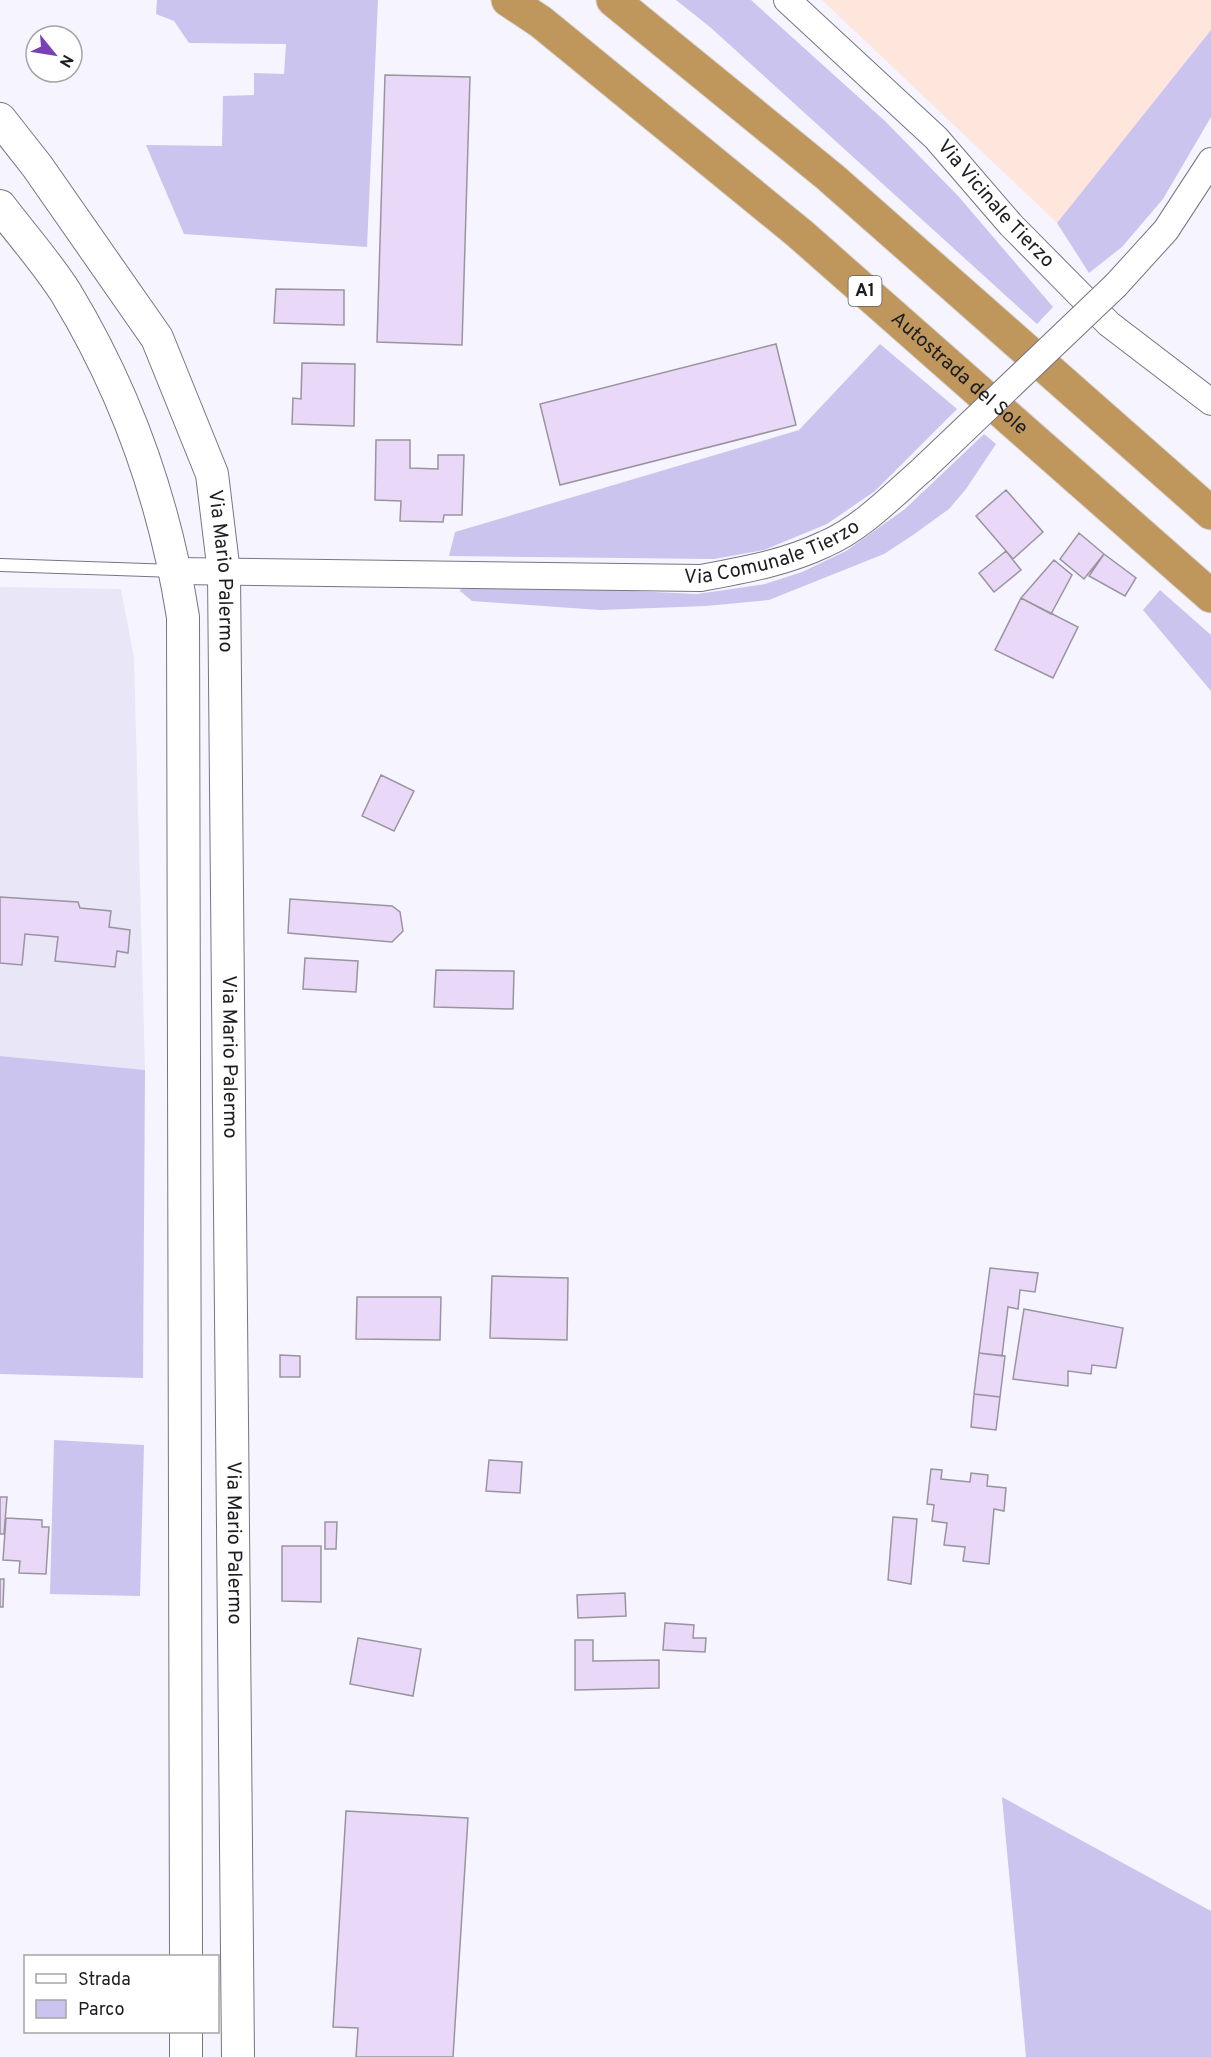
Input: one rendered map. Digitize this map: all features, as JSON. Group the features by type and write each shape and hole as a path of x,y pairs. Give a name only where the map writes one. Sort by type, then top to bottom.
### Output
{"highway":[{"name":"Autostrada del Sole","path":"508,0 541,22 799,233 1211,596"},
{"path":"613,0 830,177 1211,513"}],"street":[{"name":"Via Vicinale Tierzo","path":"787,0 936,138 1011,225 1109,324 1211,402"},
{"name":"Via Mario Palermo","path":"0,119 37,166 157,338 212,474 224,573 238,2057"},
{"name":"Via Comunale Tierzo","path":"176,571 701,578 774,564 827,544 864,519 923,469 1116,285 1166,230 1211,161"},
{"name":"Via Mario Palermo","path":"0,206 65,291 100,353 149,468 176,571 183,628 186,1955"},
{"path":"186,2033 186,2057"}],"lane":[{"path":"0,565 176,571"}],"shaded area":[{"path":"822,0 1211,0 1211,30 1057,223"},
{"path":"0,587 121,589 134,658 145,1070 0,1056"}],"green space":[{"path":"157,0 378,0 367,247 184,234 146,145 222,146 223,96 254,95 254,73 284,74 286,44 189,43 174,21 156,14"},
{"path":"676,0 751,0 886,122 959,197 1053,307 1037,324 710,27"},
{"path":"1211,30 1211,117 1163,199 1122,247 1089,273 1057,223"},
{"path":"880,344 957,409 875,491 827,524 764,550 714,559 449,556 455,532 799,430"},
{"path":"984,434 996,444 966,489 949,509 884,554 769,600 706,606 600,610 472,601 459,590 479,584 697,594 765,584 802,572 846,551 905,509"},
{"path":"1160,590 1211,635 1211,691 1143,610"},
{"path":"0,1056 145,1070 143,1378 0,1374"},
{"path":"54,1440 144,1445 140,1596 50,1594"},
{"path":"1002,1797 1211,1911 1211,2057 1026,2057"}],"building":[{"path":"385,75 470,77 462,345 377,342"},
{"path":"276,289 344,290 344,325 274,323"},
{"path":"776,344 796,425 560,485 540,404"},
{"path":"302,363 355,364 354,426 292,424 293,398 301,399"},
{"path":"376,440 410,440 410,468 438,469 438,455 464,455 462,515 444,515 443,522 400,521 401,501 375,500"},
{"path":"1006,490 1043,532 1013,559 976,516"},
{"path":"1079,533 1104,554 1084,579 1060,559"},
{"path":"1006,551 1021,570 994,592 979,573"},
{"path":"1104,554 1136,578 1125,596 1089,576"},
{"path":"1054,560 1072,575 1051,614 1021,598"},
{"path":"1021,598 1078,627 1053,678 995,650"},
{"path":"381,775 414,791 394,831 362,816"},
{"path":"0,897 78,902 80,908 111,911 109,927 130,930 128,953 117,951 115,967 55,961 58,937 25,934 22,965 0,963"},
{"path":"290,899 392,906 400,912 403,931 392,942 288,933"},
{"path":"305,958 358,961 356,992 303,989"},
{"path":"436,970 514,971 513,1009 434,1007"},
{"path":"990,1268 1038,1273 1035,1292 1020,1290 1018,1309 1008,1307 1002,1356 979,1353"},
{"path":"492,1276 568,1278 567,1340 490,1338"},
{"path":"357,1297 441,1297 440,1340 356,1339"},
{"path":"1024,1309 1123,1328 1116,1368 1092,1365 1091,1374 1068,1371 1068,1386 1013,1379"},
{"path":"979,1353 1005,1356 1000,1397 974,1394"},
{"path":"280,1355 300,1356 300,1377 280,1377"},
{"path":"974,1394 1000,1397 996,1430 971,1427"},
{"path":"489,1460 522,1462 520,1493 486,1491"},
{"path":"931,1469 942,1470 941,1479 970,1482 971,1473 988,1475 987,1486 1006,1488 1004,1511 994,1509 989,1564 963,1561 965,1547 944,1545 947,1523 932,1521 934,1505 927,1504"},
{"path":"0,1497 7,1497 4,1534 0,1534"},
{"path":"893,1517 917,1519 911,1584 888,1580"},
{"path":"6,1518 42,1520 42,1527 49,1527 46,1574 19,1573 20,1561 3,1560"},
{"path":"325,1522 337,1522 336,1549 325,1549"},
{"path":"282,1546 321,1546 321,1602 282,1601"},
{"path":"0,1579 4,1579 3,1607 0,1607"},
{"path":"625,1593 626,1616 578,1618 577,1595"},
{"path":"665,1623 694,1625 693,1638 706,1638 705,1652 663,1650"},
{"path":"358,1638 421,1649 413,1696 350,1684"},
{"path":"575,1640 593,1640 593,1661 659,1660 659,1688 575,1690"},
{"path":"346,1811 468,1818 453,2057 356,2057 358,2028 333,2027"}]}
